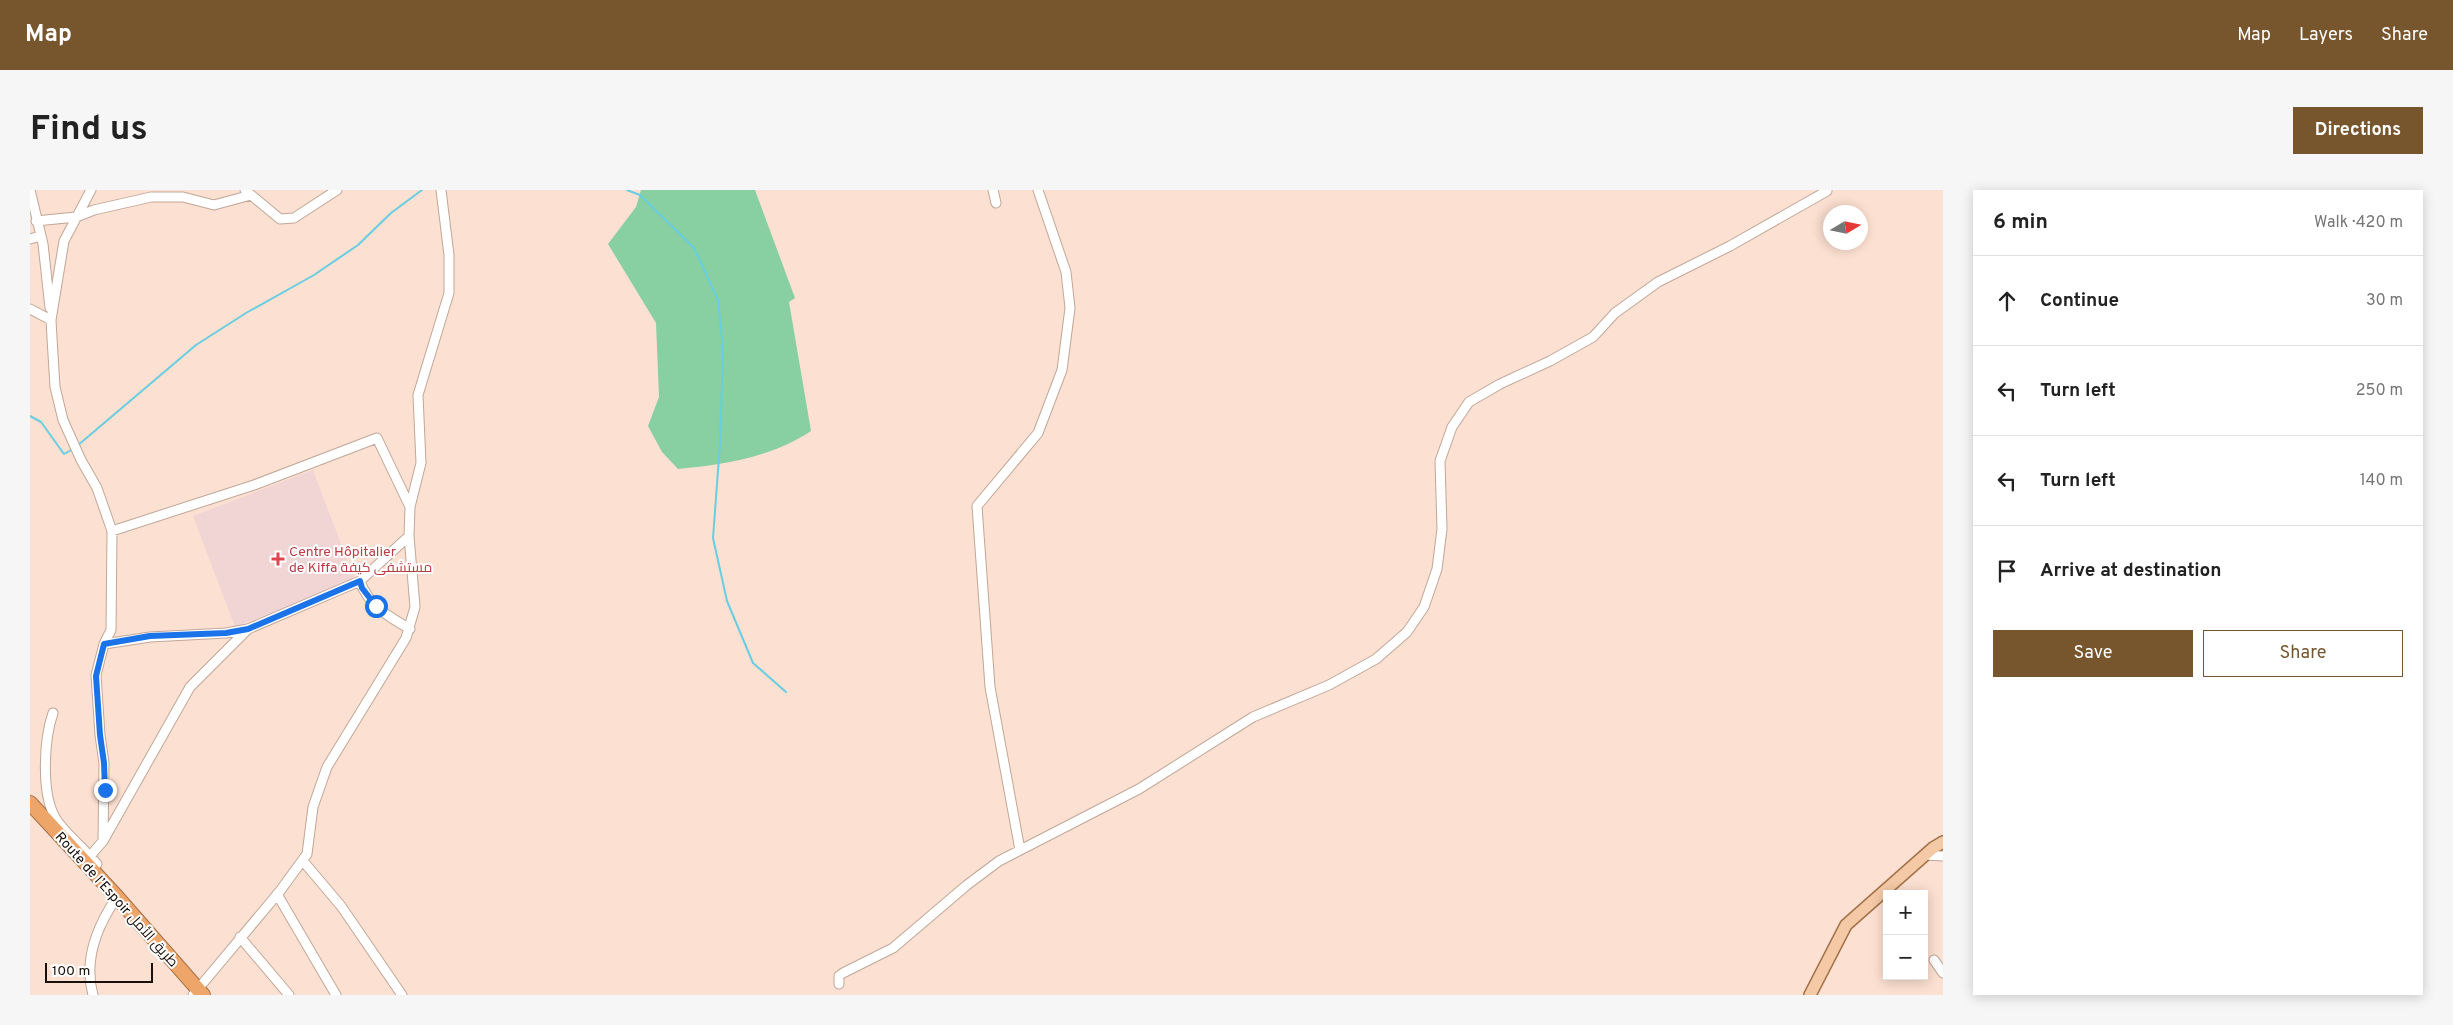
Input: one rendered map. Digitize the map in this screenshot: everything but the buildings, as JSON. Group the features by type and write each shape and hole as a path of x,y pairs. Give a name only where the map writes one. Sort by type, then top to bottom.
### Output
{"highway":[{"name":"Route de l’Espoir طريق الأمل","path":"30,803 91,861 117,897 198,993"}],"main road":[{"path":"1810,995 1846,925 1925,855 1943,842"}],"street":[{"path":"30,190 32,209 41,236 51,320 55,386 63,420 81,460 98,488 112,531 111,630 104,644 96,676 104,763 102,841"},
{"path":"51,320 64,241 91,190"},
{"path":"36,221 76,217 94,210 151,197 184,197 214,205 248,192 280,219 294,218 338,190"},
{"path":"198,993 240,937 303,861 307,854 313,806 327,767 410,629 415,607 415,593 410,536 410,507 421,462 418,395 449,293 450,255 441,190"},
{"path":"993,190 996,203"},
{"path":"1020,850 990,687 977,506 1038,433 1062,370 1070,308 1066,272 1038,190"},
{"path":"840,984 839,976 843,972 893,948 967,885 1000,861 1138,789 1254,717 1329,685 1376,658 1407,632 1424,607 1437,569 1442,529 1440,461 1452,427 1469,402 1500,384 1550,361 1593,337 1615,313 1658,282 1730,246 1827,191"},
{"path":"30,239 41,236"},
{"path":"30,309 51,320"},
{"path":"112,531 238,491 377,438 410,507"},
{"path":"104,644 150,636 226,633 248,629 360,581 410,536"},
{"path":"360,581 362,588 376,606 410,629"},
{"path":"54,713 45,760 49,796 57,820 91,861 190,687 248,629"},
{"path":"1925,855 1943,856"},
{"path":"303,861 341,906 402,995"},
{"path":"277,894 336,995"},
{"path":"93,995 89,981 90,956 101,921 117,897"},
{"path":"240,937 279,980 289,995"},
{"path":"1934,960 1943,973"}],"shaded area":[{"name":"Centre Hôpitalier de Kiffa مستشفى كيفة","path":"313,470 355,581 235,627 193,516"}],"green space":[{"path":"641,190 755,190 795,298 789,302 811,431 796,440 764,453 713,465 678,469 662,452 648,426 659,397 656,323 608,244 636,207"}],"waterway":[{"path":"77,446 196,345 246,313 314,275 358,245 391,213 422,190"},
{"path":"627,190 640,195 694,248 718,300 723,349 720,444 713,538 727,601 753,663 786,692"},
{"path":"30,416 41,422 64,454 73,449"}],"place":[{"name":"Centre Hôpitalier de Kiffa مستشفى كيفة","path":"278,559"}],"route":[{"path":"105,790 96,676 104,644 150,636 226,633 248,629 360,581 367,597 376,606"}]}
